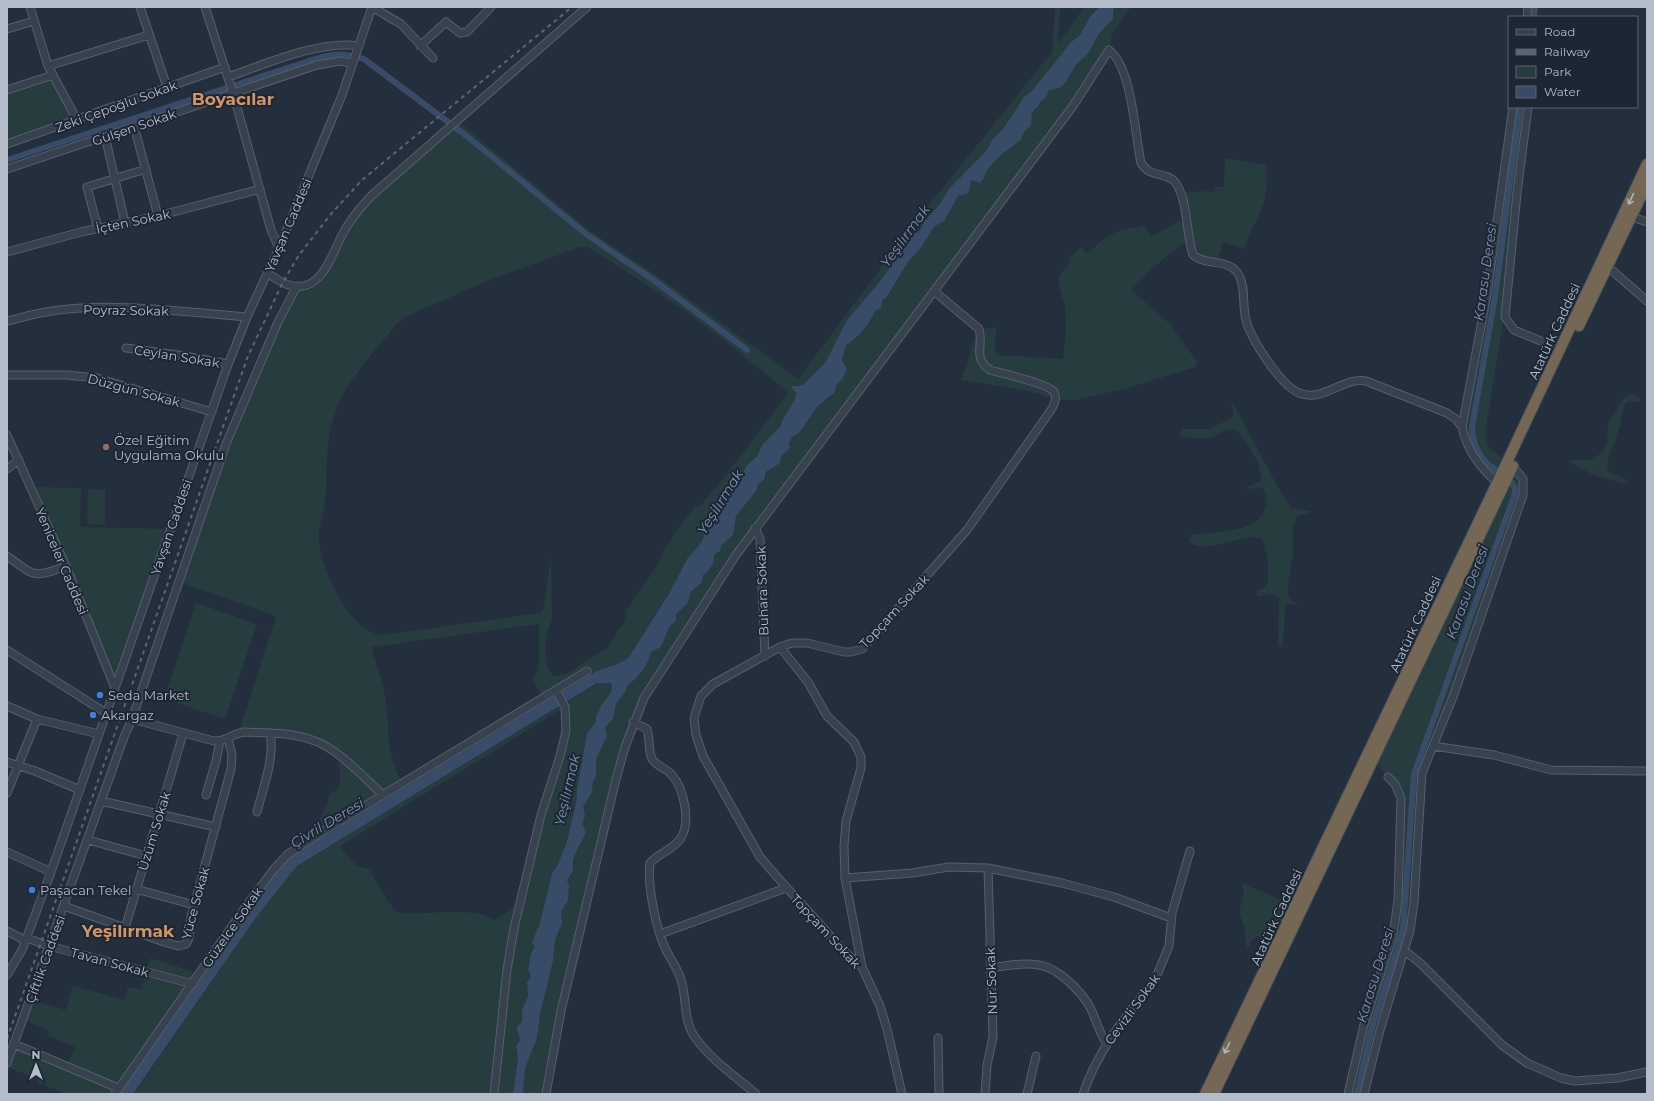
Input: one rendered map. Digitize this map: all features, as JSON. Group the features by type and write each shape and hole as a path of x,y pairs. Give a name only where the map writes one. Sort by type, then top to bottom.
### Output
{"highway":[{"name":"Atatürk Caddesi","path":"1510,464 1560,349 1647,164"},
{"name":"Atatürk Caddesi","path":"1214,1094 1500,485 1608,267 1647,184"},
{"name":"Atatürk Caddesi","path":"1205,1094 1500,485"}],"street":[{"path":"140,7 148,35 168,87"},
{"path":"204,7 229,79 271,230 279,248"},
{"path":"372,7 401,24 420,46 433,58"},
{"name":"Yavşan Caddesi","path":"7,975 10,966 26,939 51,872 228,364 246,317 279,248 354,62 372,7"},
{"path":"420,46 446,22 460,33 467,32 491,7"},
{"path":"267,273 283,282 297,286 310,283 322,274 347,226 370,197 587,7"},
{"path":"32,8 34,21 48,66 77,120"},
{"path":"7,30 34,21"},
{"path":"48,66 148,35"},
{"path":"229,79 312,50 340,45 358,49"},
{"path":"546,1094 561,1011 624,747 644,698 660,670 755,528 1073,106 1109,50 1118,59 1124,74 1141,163 1145,170 1151,174 1167,177 1176,183 1183,203 1193,255 1198,259 1222,263 1237,272 1242,283 1244,309 1251,332 1277,372 1288,385 1298,393 1314,395 1324,393 1352,381 1366,381 1447,412 1456,419 1462,427"},
{"name":"Gülşen Sokak","path":"7,169 232,92 331,62 354,62"},
{"name":"Zeki Çepoğlu Sokak","path":"7,144 225,67"},
{"path":"7,90 53,75"},
{"path":"1500,485 1485,472 1473,456 1465,440 1462,427 1487,294 1513,108"},
{"path":"1528,108 1516,201 1505,317 1514,330 1560,349"},
{"path":"134,126 158,216"},
{"path":"106,136 126,223"},
{"path":"98,228 87,187 146,169"},
{"name":"İçten Sokak","path":"7,252 98,228 158,216 260,189"},
{"path":"1632,217 1647,222"},
{"path":"1608,267 1647,301"},
{"name":"Çiftlik Caddesi","path":"7,1063 124,737 132,719 226,444 278,322 297,286"},
{"name":"Topçam Sokak","path":"902,1094 887,1029 880,1006 862,967 844,951 786,888 757,850 703,756 694,726 698,702 706,690 713,684 780,647 807,643 844,652 862,649 967,530 1053,406 1055,393 1049,388 990,370 984,365 979,354 981,343 979,329 934,292"},
{"name":"Poyraz Sokak","path":"7,321 46,312 98,308 143,309 246,317"},
{"name":"Ceylan Sokak","path":"126,348 185,356 228,364"},
{"name":"Düzgün Sokak","path":"7,375 97,378 212,412"},
{"name":"Yeniceler Caddesi","path":"7,435 66,566 115,688"},
{"path":"7,469 19,460"},
{"path":"1364,1094 1380,1030 1405,951 1413,912 1422,773 1453,697 1523,495 1523,479 1510,464"},
{"name":"Buhara Sokak","path":"755,528 760,539 765,656"},
{"path":"7,556 28,572 36,574 43,575 66,566"},
{"name":"Buhara Sokak","path":"780,647 808,682 827,716 854,742 861,757 861,768 845,829 845,878 862,967"},
{"path":"7,650 106,713"},
{"name":"Güzelce Sokak","path":"117,1091 244,909 283,859 296,849 383,795 557,692 587,671"},
{"path":"494,1094 507,970 514,928 541,815 564,742 566,718 564,704 557,692"},
{"path":"7,706 37,719 99,734"},
{"path":"7,793 37,719"},
{"path":"132,719 206,740 220,741 228,739 239,732 270,733 302,737 320,742 337,754 383,795"},
{"path":"633,722 647,728 651,756 656,763 667,770 674,778 684,806 684,825 681,838 672,848 657,856 650,863 649,876 660,934 666,950 681,978 686,1014 692,1032 711,1055 756,1094"},
{"path":"257,812 272,747 270,733"},
{"name":"Üzüm Sokak","path":"125,928 183,734"},
{"name":"Yüce Sokak","path":"64,906 164,942 183,945 188,941 189,923 232,764 231,750 228,739"},
{"path":"206,795 220,741"},
{"path":"1433,746 1494,755 1551,770 1647,771"},
{"path":"7,762 58,779 80,790"},
{"path":"1348,1094 1364,1025 1391,945 1397,911 1401,798 1397,788 1388,777"},
{"path":"101,801 216,827"},
{"path":"88,840 146,856"},
{"name":"Cevizli Sokak","path":"1083,1094 1096,1060 1106,1043 1155,980 1169,946 1171,918 1190,851"},
{"path":"7,852 51,872"},
{"path":"845,878 912,873 948,867 988,868 1062,882 1114,897 1171,918"},
{"name":"Nur Sokak","path":"985,1094 987,1065 993,1037 988,868"},
{"path":"660,934 786,888"},
{"path":"136,889 194,905"},
{"name":"Tavan Sokak","path":"7,931 49,946 193,984"},
{"path":"1405,951 1420,963 1502,1045 1527,1063 1561,1078 1575,1081 1616,1078 1647,1072"},
{"path":"990,968 1033,964 1043,965 1053,970 1082,995 1091,1009 1100,1034 1106,1043"},
{"path":"938,1038 938,1094"},
{"path":"14,1044 117,1091"},
{"path":"1028,1094 1036,1056"}],"green space":[{"path":"1055,7 1060,7 1058,44 1084,7 1099,7 1095,10 1080,35 1071,42 1032,91 1024,97 1003,129 992,140 987,150 955,183 924,222 919,232 847,320 825,363 804,384 799,386 791,385 796,393 795,399 780,427 762,445 757,456 746,466 743,474 728,494 728,500 719,511 712,526 701,543 687,559 670,592 629,657 591,674 290,857 249,910 120,1094 61,1094 62,1092 37,1082 38,1079 7,1067 14,1044 66,1066 75,1047 47,1035 49,1031 23,1019 30,1000 66,1010 73,986 124,1000 128,987 141,990 150,958 200,974 274,869 301,846 313,832 325,809 329,796 339,787 340,772 337,754 312,739 239,732 276,616 179,582 226,444 297,286 315,281 353,217 458,121 590,231 659,277 798,379 912,226 1052,52","holes":["580,247 589,248 666,298 740,353 787,392 787,395 723,479 702,504 695,507 664,549 659,563 627,609 624,624 618,629 609,647 566,674 555,676 549,670 546,660 546,638 552,617 551,555 543,610 540,613 383,635 371,632 359,623 339,598 325,566 319,539 325,506 329,436 335,413 346,389 353,378 395,326 405,317 492,279","539,624 539,667 537,673 532,678 543,698 403,783 393,762 389,740 385,695 372,647"]},
{"path":"1114,7 1131,7 1112,34 1109,50 1073,106 755,528 633,722 574,955 546,1094 523,1094 525,1068 537,1038 540,1014 553,961 555,940 561,912 569,892 567,880 574,867 573,859 579,847 583,807 590,795 593,781 596,776 596,760 601,749 605,728 612,721 616,704 625,692 627,686 647,664 651,652 661,645 669,627 676,621 676,614 687,604 691,592 702,582 703,575 713,564 714,555 719,553 721,546 731,537 736,516 758,489 758,484 764,480 767,472 780,462 792,437 798,434 817,407 832,396 838,382 843,378 846,365 842,360 846,345 859,335 867,326 875,311 881,308 883,299 886,298 908,262 920,249 934,227 946,218 958,196 970,191 971,180 977,183 982,181 987,170 1002,154 1021,140 1023,134 1031,125 1032,112 1039,107 1040,102 1049,90 1068,78 1076,65 1082,60 1094,40 1115,14"},
{"path":"53,75 77,120 7,144 7,90"},
{"path":"1513,108 1528,108 1505,310 1485,434 1488,447 1513,466 1524,488 1422,773 1413,912 1364,1094 1348,1094 1395,927 1401,803 1397,790 1391,780 1383,771 1372,763 1503,487 1485,472 1463,433"},
{"path":"1225,158 1266,165 1266,193 1264,202 1246,243 1245,249 1223,242 1216,263 1197,259 1189,240 1158,263 1131,290 1170,324 1197,362 1195,367 1128,388 1075,400 1055,400 1043,395 1022,390 961,380 976,336 979,332 988,328 997,327 995,345 999,355 1063,359 1066,334 1065,306 1058,283 1060,275 1069,265 1071,256 1081,247 1087,253 1108,237 1122,230 1144,225 1151,237 1185,218 1180,192 1215,191 1215,187 1224,187"},
{"path":"1629,394 1636,395 1641,400 1639,402 1628,401 1624,405 1620,426 1607,463 1608,471 1627,480 1627,483 1622,483 1591,474 1570,462 1569,460 1590,460 1603,452 1607,444 1608,427 1611,418 1624,398"},
{"path":"1231,400 1284,498 1292,508 1311,511 1310,513 1297,516 1293,527 1293,554 1287,593 1291,600 1300,606 1286,603 1282,647 1278,646 1279,598 1274,594 1259,596 1256,594 1257,591 1267,584 1268,580 1268,561 1262,539 1256,537 1247,538 1203,546 1195,545 1189,540 1191,535 1223,532 1246,526 1256,521 1263,514 1266,505 1266,496 1262,488 1246,489 1247,487 1260,481 1260,468 1254,454 1236,430 1230,429 1213,437 1205,438 1181,436 1179,434 1183,429 1209,429 1232,418 1234,413"},
{"path":"31,487 81,488 80,527 170,529 115,688"},
{"path":"88,489 105,490 105,525 87,524"},
{"path":"196,603 257,624 225,719 164,699"},
{"path":"603,682 612,684 611,692 596,717 596,722 587,733 576,803 567,841 558,864 552,873 540,923 536,932 535,947 531,953 528,969 531,976 527,981 528,996 524,1006 522,1022 519,1024 517,1035 520,1040 516,1046 518,1058 513,1094 134,1094 257,916 297,866 598,683","holes":["565,707 560,756 519,904 495,920 475,913 462,912 398,913 389,903 369,869 360,867 356,864 349,858 340,846"]},
{"path":"1242,883 1295,906 1277,945 1257,936 1251,941 1247,951 1244,925 1240,916 1240,909 1244,895"}],"water":[{"path":"1099,7 1114,7 1113,19 1098,35 1089,52 1076,65 1065,83 1059,88 1049,90 1045,99 1041,101 1038,107 1032,112 1031,125 1023,134 1021,140 1002,154 987,170 980,183 971,180 969,193 958,196 944,221 934,227 920,249 908,262 886,298 883,299 881,308 875,311 867,326 859,335 846,345 842,360 847,369 843,378 837,384 834,393 817,407 799,433 792,437 789,444 790,448 782,456 779,464 766,472 764,480 758,484 757,490 736,516 733,535 721,546 720,551 714,555 713,564 703,575 702,582 691,592 687,604 676,614 676,621 669,627 661,647 651,652 648,661 642,670 627,686 626,691 616,704 613,719 605,728 607,735 596,760 596,776 593,781 592,792 583,807 585,816 582,824 586,832 573,859 573,871 567,880 569,885 568,900 561,912 562,923 555,940 553,961 540,1014 537,1038 525,1068 523,1094 513,1094 518,1058 516,1046 520,1040 517,1028 522,1022 522,1010 528,996 527,982 531,976 528,970 531,953 535,947 532,942 540,923 552,873 558,864 567,841 576,803 587,733 596,722 596,717 601,706 611,692 612,685 610,683 597,683 297,866 257,916 133,1094 120,1094 249,910 281,866 290,857 591,674 629,657 670,592 687,559 701,543 705,534 712,526 720,509 728,500 732,485 743,474 746,466 757,456 762,445 780,427 795,399 796,393 791,386 799,386 804,384 825,363 847,320 880,281 915,233 919,232 924,222 939,205 950,188 987,150 992,140 1003,129 1024,97 1032,91 1071,42 1080,35 1090,17"}],"waterway":[{"name":"Karasu Deresi","path":"1534,16 1535,7"},
{"path":"7,160 315,59 340,54 358,57 364,59 468,137 586,234 655,281 747,350"},
{"name":"Karasu Deresi","path":"1357,1094 1372,1027 1403,929 1414,774 1515,493 1515,488 1509,479 1490,465 1480,454 1474,441 1472,427 1495,297 1520,108"}],"railway":[{"path":"7,1039 248,356 283,282 299,255 331,214 362,180 572,7"}],"place":[{"name":"Özel Eğitim Uygulama Okulu","path":"106,447"},
{"name":"Seda Market","path":"100,695"},
{"name":"Akargaz","path":"93,715"},
{"name":"Paşacan Tekel","path":"32,890"}],"district":[{"name":"Boyacılar","path":"233,99"},
{"name":"Yeşilırmak","path":"128,931"}],"water label":[{"name":"Çivril Deresi","path":"327,823"}]}
